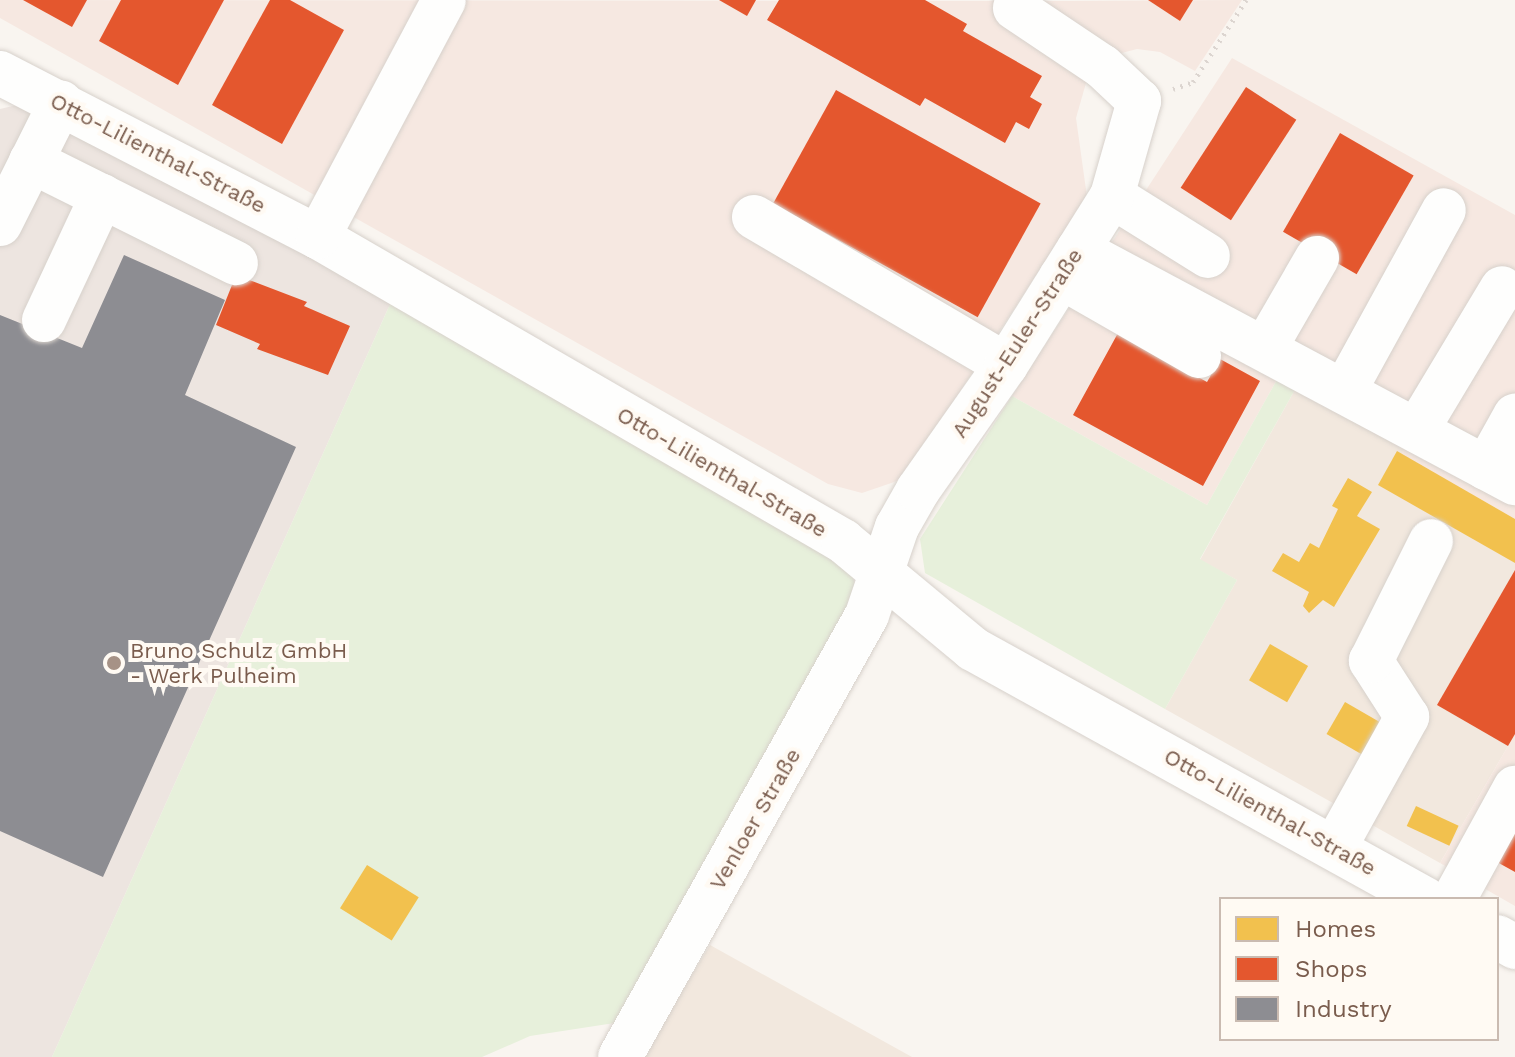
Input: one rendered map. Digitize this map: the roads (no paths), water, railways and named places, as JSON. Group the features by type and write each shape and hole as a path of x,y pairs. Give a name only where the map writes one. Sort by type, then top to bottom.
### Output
{"street":[{"path":"318,237 444,0"},
{"name":"August-Euler-Straße","path":"882,577 897,527 918,490 1006,365 1112,196 1139,101 1103,67 1015,8"},
{"name":"Otto-Lilienthal-Straße","path":"0,73 318,237 843,541 882,577 973,649 1422,897"},
{"path":"0,224 61,102"},
{"path":"31,161 236,263"},
{"path":"44,320 102,196"},
{"path":"1112,196 1208,256"},
{"path":"1345,390 1444,210"},
{"path":"754,217 1006,365"},
{"path":"1265,348 1317,258"},
{"path":"1070,264 1265,348 1418,428 1501,476 1515,416"},
{"path":"1070,264 1199,356"},
{"path":"1418,428 1502,288"},
{"path":"1335,847 1407,717 1371,661 1431,541"},
{"name":"Venloer Straße","path":"620,1057 779,778 882,577"},
{"path":"1455,897 1515,788"}],"place":[{"name":"Bruno Schulz GmbH - Werk Pulheim","path":"114,663"}]}
